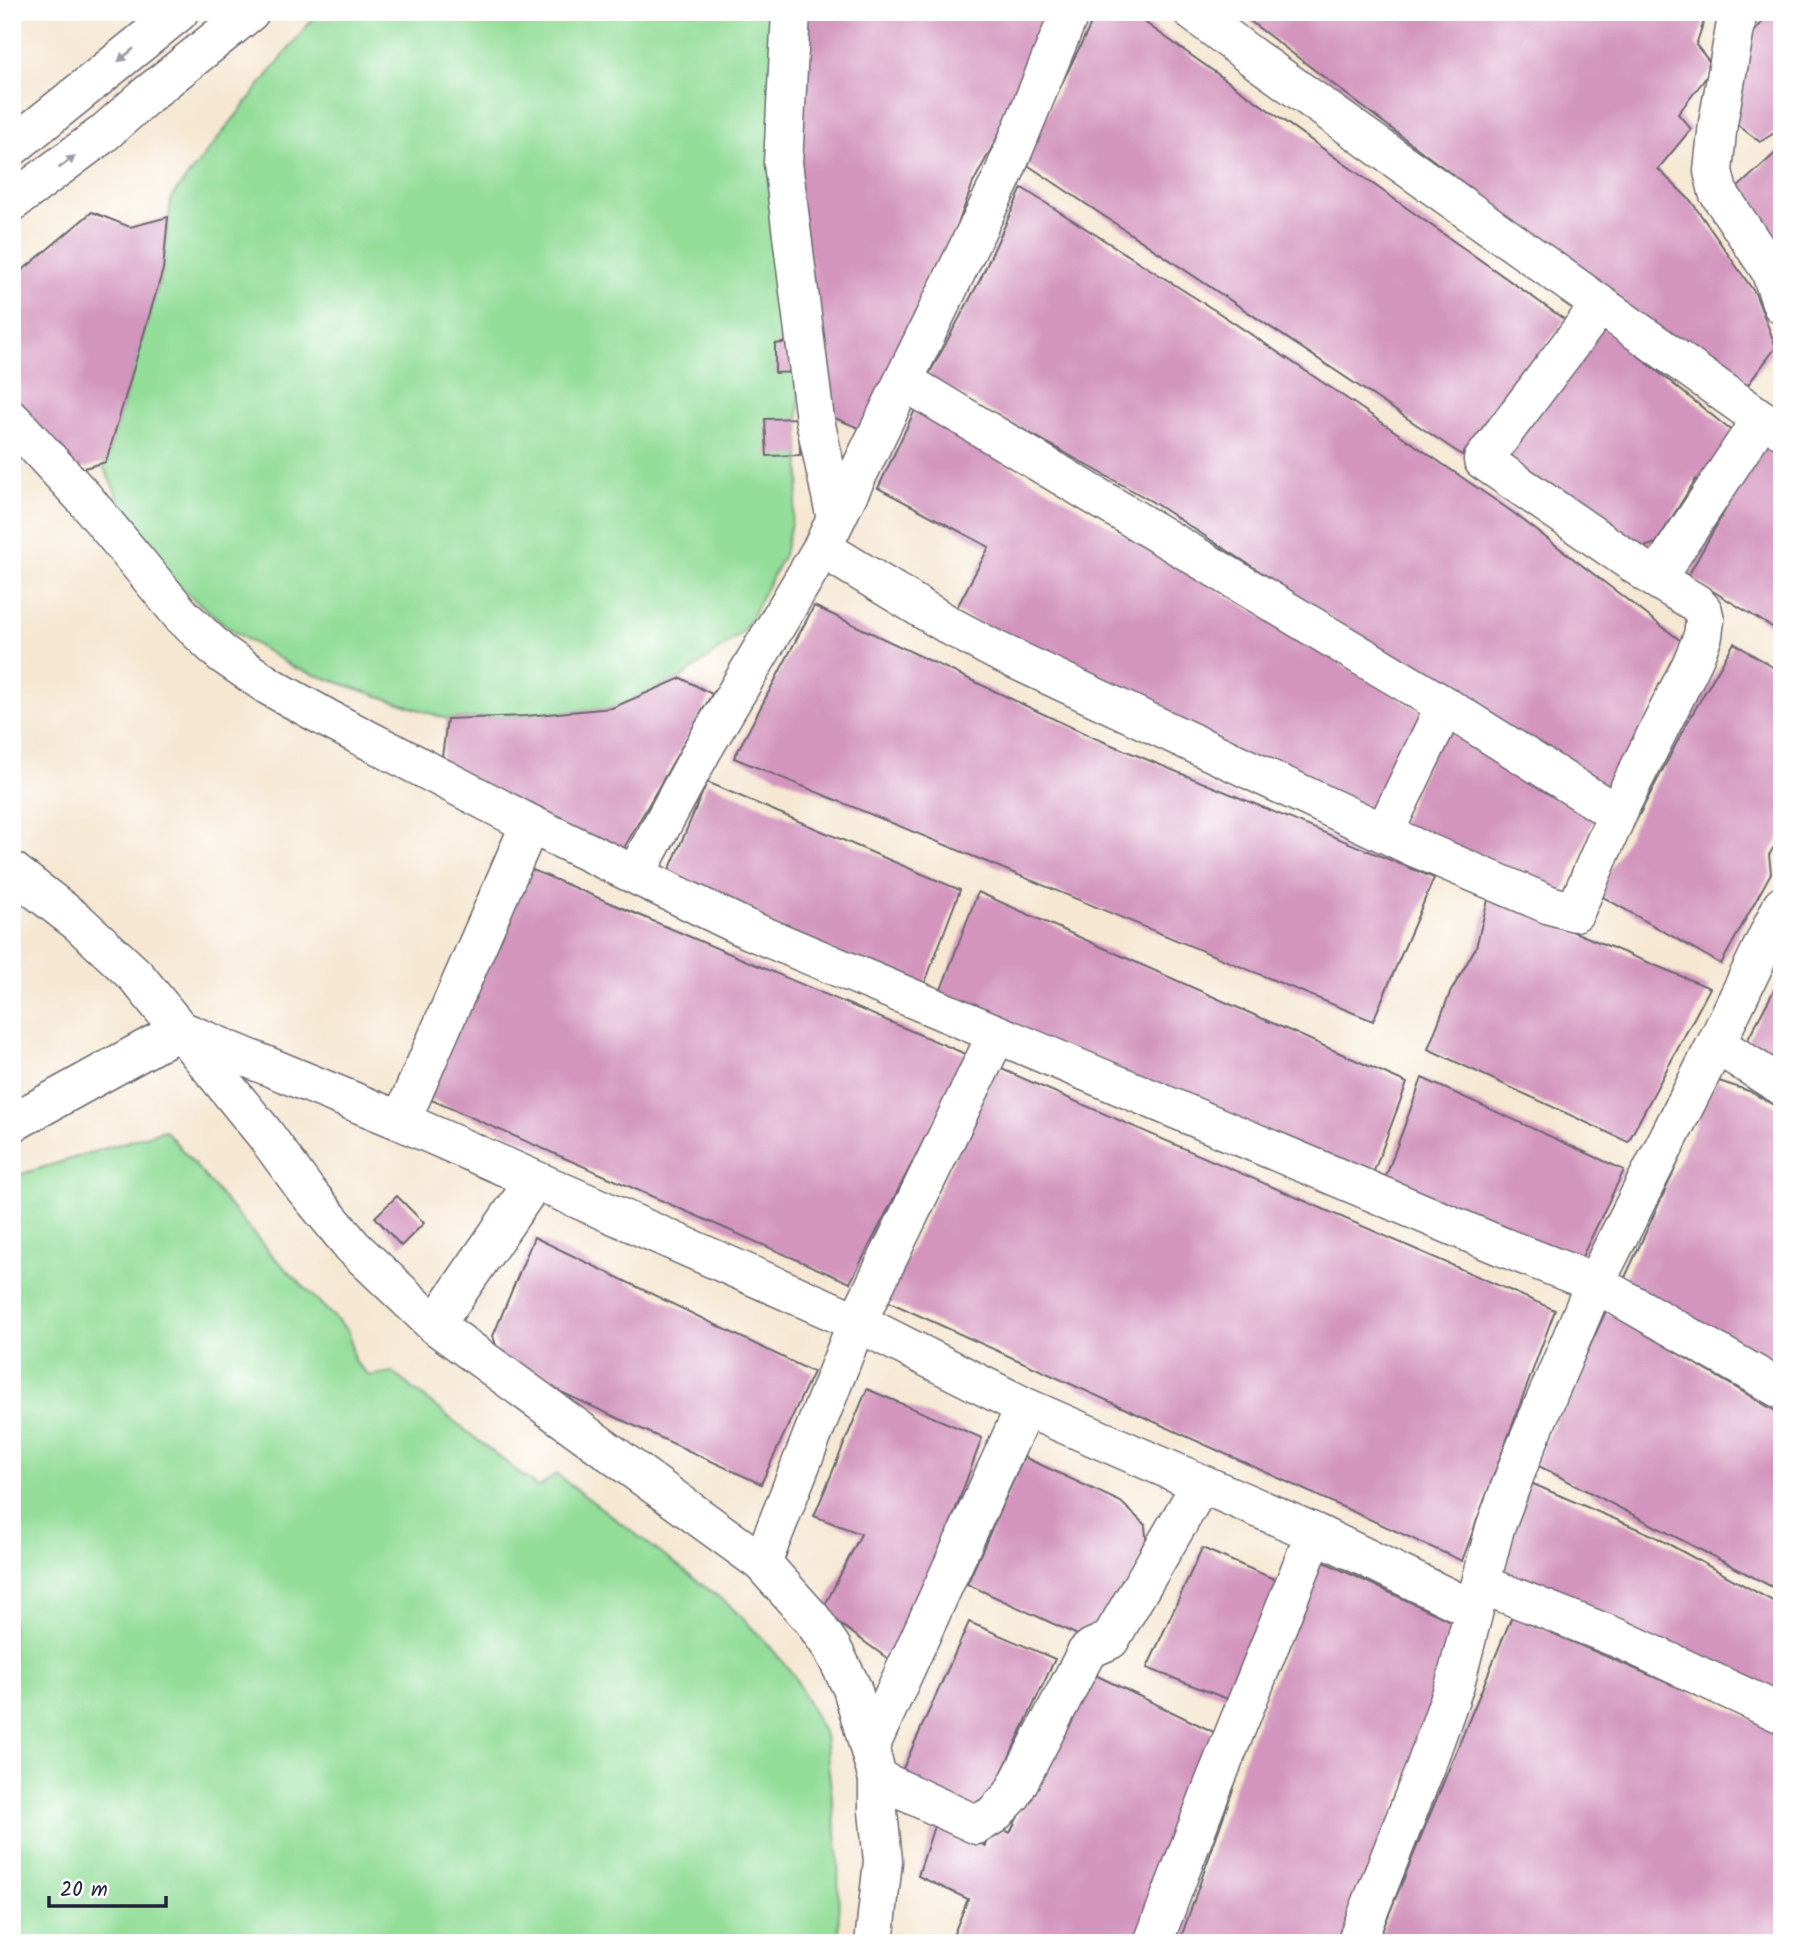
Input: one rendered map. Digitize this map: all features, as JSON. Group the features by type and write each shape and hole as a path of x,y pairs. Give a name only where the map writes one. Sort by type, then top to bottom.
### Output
{"street":[{"path":"12,147 179,12"},
{"path":"12,202 103,134 250,12"},
{"path":"791,12 783,163 829,533 953,627 995,650 1384,834 1550,905 1575,912 1618,814 1703,636 1703,611 1696,603 1656,579 1483,460 1600,305"},
{"path":"636,873 703,750 829,533 1002,178 1070,12"},
{"path":"1194,12 1251,56 1771,424 1656,579"},
{"path":"1738,12 1718,123 1713,171 1718,192 1770,270 1782,305"},
{"path":"904,381 1445,706 1618,814"},
{"path":"12,420 84,498 182,617 221,653 269,687 530,824 746,928 1478,1237 1595,1283 1782,1390"},
{"path":"1384,834 1445,706"},
{"path":"401,1121 530,824"},
{"path":"12,871 79,923 136,976 353,1247 435,1325 762,1563 812,1619 832,1648 852,1688 874,1763 883,1861 874,1943"},
{"path":"1356,1943 1424,1771 1455,1684 1495,1528 1518,1468 1595,1283 1716,1044 1782,906"},
{"path":"180,1030 401,1121 857,1322 1025,1407 1315,1533 1478,1597 1620,1639 1782,1714"},
{"path":"12,1123 180,1030"},
{"path":"762,1563 857,1322 997,1034"},
{"path":"1716,1044 1782,1086"},
{"path":"435,1325 535,1180"},
{"path":"874,1763 1025,1407"},
{"path":"874,1763 977,1825 1002,1808 1012,1795 1086,1653 1110,1640 1201,1484"},
{"path":"1153,1943 1315,1533"}],"green space":[{"path":"318,12 779,12 798,372 800,482 784,555 743,632 681,678 612,708 526,716 447,719 295,668 233,631 150,563 104,468 163,269 171,198"},
{"path":"165,1130 268,1251 349,1332 354,1361 369,1376 392,1372 538,1488 556,1474 729,1605 793,1674 825,1736 838,1851 839,1937 835,1943 12,1943 12,1177"}],"building":[{"path":"809,12 1056,12 1006,121 973,183 940,273 861,429 823,413 790,155"},
{"path":"1097,12 1130,12 1565,320 1462,455 1023,162"},
{"path":"1238,12 1707,12 1696,45 1714,67 1678,114 1691,129 1658,169 1691,201 1755,293 1776,347 1741,394"},
{"path":"1771,12 1782,12 1782,128 1760,142 1734,122 1747,40"},
{"path":"1782,147 1782,247 1745,219 1737,188"},
{"path":"1022,188 1216,311 1511,511 1681,641 1611,799 1151,501 928,376 980,280"},
{"path":"92,212 130,227 168,217 163,269 106,462 77,470 12,398 12,279"},
{"path":"1600,325 1734,433 1701,482 1696,479 1656,543 1636,550 1503,457"},
{"path":"798,341 798,372 775,373 775,344"},
{"path":"915,410 1429,716 1376,822 955,611 989,547 878,488"},
{"path":"799,418 800,455 767,456 765,419"},
{"path":"1766,437 1782,450 1782,633 1688,576"},
{"path":"814,606 1090,736 1434,878 1373,1021 734,758"},
{"path":"1734,643 1782,673 1782,834 1769,855 1771,873 1721,964 1598,894 1687,723"},
{"path":"681,678 712,694 620,855 440,772 447,719 526,716 612,708"},
{"path":"1445,722 1595,817 1560,899 1399,829"},
{"path":"707,782 960,890 923,988 665,880"},
{"path":"521,865 968,1055 850,1283 427,1098"},
{"path":"978,892 1407,1083 1371,1179 939,995"},
{"path":"1488,900 1567,929 1710,988 1628,1142 1428,1049 1450,993 1476,947"},
{"path":"1782,975 1782,1063 1747,1041"},
{"path":"997,1067 1555,1310 1462,1561 887,1301"},
{"path":"1422,1078 1624,1170 1577,1267 1382,1187"},
{"path":"1716,1080 1749,1091 1782,1110 1782,1378 1621,1286"},
{"path":"397,1196 424,1223 401,1246 375,1217"},
{"path":"534,1237 813,1372 761,1484 502,1365 493,1336"},
{"path":"1606,1311 1782,1415 1782,1592 1535,1464"},
{"path":"867,1389 982,1438 931,1576 891,1661 822,1611 861,1534 814,1516"},
{"path":"1024,1457 1121,1502 1145,1525 1147,1548 1097,1644 967,1584"},
{"path":"1526,1481 1652,1535 1782,1606 1782,1708 1490,1576"},
{"path":"1202,1548 1288,1585 1230,1700 1147,1668"},
{"path":"1320,1560 1451,1621 1439,1684 1346,1943 1179,1943 1252,1735"},
{"path":"1512,1616 1782,1732 1782,1943 1377,1943"},
{"path":"969,1622 1055,1659 982,1815 900,1775"},
{"path":"1087,1671 1218,1734 1137,1943 950,1943 968,1899 918,1876 934,1826 958,1832 986,1846 993,1824 1010,1833"}]}
